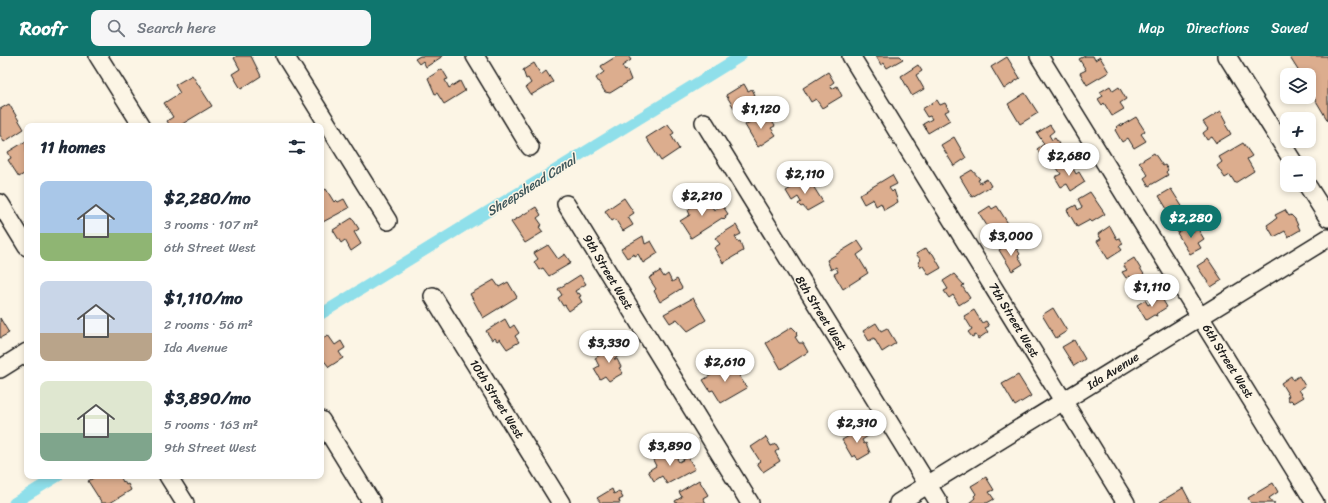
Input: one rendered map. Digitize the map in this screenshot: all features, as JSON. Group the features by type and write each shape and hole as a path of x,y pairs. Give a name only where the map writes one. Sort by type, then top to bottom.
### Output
{"street":[{"path":"98,56 140,123"},
{"path":"285,56 388,221"},
{"path":"475,56 530,147"},
{"name":"7th Street West","path":"851,56 1126,503"},
{"name":"6th Street West","path":"1039,56 1314,503"},
{"path":"1228,56 1290,156"},
{"name":"8th Street West","path":"704,122 939,503"},
{"path":"1311,192 1328,218"},
{"path":"0,203 24,242"},
{"name":"9th Street West","path":"566,204 750,503"},
{"name":"Ida Avenue","path":"898,503 1328,238"},
{"name":"10th Street West","path":"433,296 561,503"},
{"path":"0,369 24,354"},
{"path":"324,425 372,503"},
{"path":"170,479 184,503"}],"building":[{"path":"237,56 251,56 261,76 241,89 232,74 240,69 234,58"},
{"path":"420,56 443,56 426,67 423,61 419,64 415,59"},
{"path":"617,56 628,56 631,60 622,66 625,71 627,70 631,80 610,93 605,92 596,78 604,72 601,66"},
{"path":"876,56 900,56 903,59 887,68 884,63 881,65"},
{"path":"1085,56 1093,56 1095,60 1100,57 1109,72 1087,85 1080,73 1086,70 1079,59"},
{"path":"1289,56 1328,56 1328,121 1316,101 1316,68 1297,68"},
{"path":"1007,57 1020,78 1004,89 991,67"},
{"path":"534,63 541,75 546,71 553,82 531,95 526,87 531,83 528,78 526,79 523,70"},
{"path":"918,65 922,71 916,75 924,89 912,96 901,76"},
{"path":"442,69 448,79 445,80 449,88 460,81 465,91 444,104 437,93 435,94 428,78"},
{"path":"828,72 834,82 830,85 832,89 837,86 842,96 822,108 816,99 811,102 803,88"},
{"path":"192,75 212,106 184,123 168,123 167,121 173,117 164,103 180,93 175,85"},
{"path":"744,84 748,91 752,89 755,95 752,97 757,105 739,116 726,95"},
{"path":"1110,86 1113,91 1119,87 1126,99 1120,103 1124,109 1112,116 1104,103 1102,105 1098,99 1103,96 1100,92"},
{"path":"1025,93 1038,113 1020,124 1008,104"},
{"path":"937,100 940,105 945,103 949,110 945,112 950,120 928,133 923,124 932,119 930,116 927,117 922,109"},
{"path":"9,104 24,129 4,142 0,135 0,109"},
{"path":"1221,111 1227,122 1225,124 1231,134 1216,143 1212,137 1207,140 1203,133 1208,129 1203,122"},
{"path":"763,114 768,122 771,120 775,126 771,128 776,135 758,147 745,125"},
{"path":"1136,117 1145,131 1141,134 1146,141 1134,148 1128,138 1122,142 1115,130 1120,124 1121,126"},
{"path":"668,124 674,133 671,135 679,149 661,161 646,138"},
{"path":"1050,125 1054,131 1049,135 1052,140 1055,138 1059,144 1040,154 1037,149 1044,144 1037,133"},
{"path":"954,137 966,158 954,166 941,145"},
{"path":"24,142 24,174 19,177 8,160 11,158 8,152"},
{"path":"1243,143 1252,156 1247,159 1254,171 1235,183 1230,175 1225,178 1217,166 1222,162 1219,157"},
{"path":"1154,153 1163,166 1165,165 1168,170 1166,172 1168,175 1149,186 1144,178 1148,175 1139,162"},
{"path":"1069,161 1076,174 1079,172 1085,182 1071,191 1067,184 1061,187 1055,177 1061,174 1057,168"},
{"path":"972,170 980,179 978,180 980,183 987,179 991,186 972,197 960,177"},
{"path":"892,175 897,184 889,188 892,192 894,190 898,202 884,210 881,203 876,206 873,199 864,204 859,195"},
{"path":"808,178 823,202 807,211 803,206 801,207 798,204 801,202 798,197 792,201 786,191"},
{"path":"326,189 334,202 336,200 338,202 344,199 349,208 324,221 324,190"},
{"path":"1171,189 1185,211 1171,220 1165,211 1167,209 1159,196"},
{"path":"1090,192 1105,214 1092,222 1090,220 1077,227 1067,210 1076,205 1078,210 1082,207 1078,199"},
{"path":"706,197 714,210 722,205 728,214 725,216 726,218 724,220 722,218 691,238 680,221 690,215 688,210 691,207"},
{"path":"624,198 634,213 628,217 633,225 623,231 615,219 612,221 605,211"},
{"path":"990,206 992,209 997,206 1009,225 1004,228 1005,230 994,237 979,213"},
{"path":"536,207 541,215 537,218 542,225 539,227 543,232 525,243 511,222"},
{"path":"1285,210 1289,216 1291,215 1295,219 1300,230 1288,237 1285,231 1274,237 1267,225 1277,218 1275,215"},
{"path":"352,218 359,229 354,232 361,244 351,251 345,240 341,243 333,230"},
{"path":"736,225 741,234 735,237 738,242 740,241 743,251 723,263 714,248 720,244 715,238"},
{"path":"1110,226 1117,239 1120,238 1123,244 1119,246 1122,250 1108,259 1097,241 1101,239 1098,234"},
{"path":"1188,226 1192,232 1198,229 1204,239 1198,243 1201,248 1190,254 1177,233"},
{"path":"643,236 645,244 651,241 658,253 643,263 638,254 635,256 634,254 627,258 621,249"},
{"path":"858,241 864,250 857,255 868,273 843,289 834,274 838,272 836,267 831,270 827,260"},
{"path":"1009,243 1014,250 1017,249 1020,254 1018,256 1023,264 1012,271 999,250"},
{"path":"548,245 558,259 565,254 571,263 549,276 543,268 539,270 534,262 538,259 534,253"},
{"path":"926,248 929,253 931,252 933,254 941,268 929,275 923,266 921,267 918,262 921,260 916,254"},
{"path":"1134,258 1148,281 1137,288 1130,276 1126,278 1122,272 1127,270 1123,265"},
{"path":"1208,259 1222,280 1211,287 1197,266"},
{"path":"660,271 664,277 668,274 672,282 677,279 682,288 660,302 654,291 656,289 649,278"},
{"path":"954,274 964,285 962,286 970,298 959,305 953,295 949,298 944,291 948,289 943,281"},
{"path":"580,275 586,284 575,291 581,296 579,297 582,302 569,311 565,305 563,306 558,298 562,295 558,289"},
{"path":"494,280 499,287 508,282 517,297 483,318 470,294"},
{"path":"1161,297 1167,307 1156,314 1157,316 1154,315 1146,320 1137,305 1145,300 1148,305"},
{"path":"693,298 706,320 688,331 677,319 670,323 664,314"},
{"path":"1053,308 1067,331 1056,338 1042,315"},
{"path":"974,310 982,323 986,321 989,326 985,328 988,332 978,339 976,335 972,337 968,332 972,329 964,316"},
{"path":"0,318 9,333 0,338"},
{"path":"505,319 510,328 514,325 519,333 515,336 519,342 507,349 500,339 497,341 495,338 492,340 486,331"},
{"path":"876,323 881,331 887,328 896,343 882,352 874,338 869,341 863,331"},
{"path":"792,327 797,332 797,336 795,337 799,343 803,343 808,352 781,369 766,343"},
{"path":"328,335 335,345 341,341 345,348 339,352 343,358 329,367 324,361 324,337"},
{"path":"1074,340 1085,359 1074,366 1062,347"},
{"path":"618,344 623,353 614,359 617,359 621,367 619,368 623,373 609,381 605,376 600,379 594,369 599,366 595,358"},
{"path":"731,363 747,388 721,403 713,390 710,391 703,380"},
{"path":"1018,375 1031,396 1015,406 1002,384"},
{"path":"1291,376 1293,380 1299,376 1305,386 1299,390 1304,397 1294,403 1291,400 1289,401 1287,397 1289,396 1281,383"},
{"path":"863,428 868,436 862,440 864,444 866,443 870,453 858,460 855,455 852,457 842,440"},
{"path":"766,437 771,446 776,444 779,449 775,452 780,461 763,472 757,463 760,461 751,447"},
{"path":"673,448 679,457 677,459 679,462 688,457 695,469 667,484 662,476 654,481 648,471 656,466 653,460"},
{"path":"986,477 994,490 989,492 994,499 987,503 969,503 975,498 974,496 976,494 971,486"},
{"path":"92,479 122,479 126,485 128,484 131,490 110,503 102,503 88,481"},
{"path":"699,480 708,495 703,498 706,503 676,503 675,501 682,497 679,492"},
{"path":"1273,483 1278,492 1269,498 1273,503 1251,503 1248,498"},
{"path":"1183,488 1191,503 1160,502"},
{"path":"612,489 614,494 619,491 623,498 619,500 620,503 601,503 597,498"}],"waterway":[{"name":"Sheepshead Canal","path":"324,312 741,56"},
{"name":"Sheepshead Canal","path":"14,503 53,479"}]}
